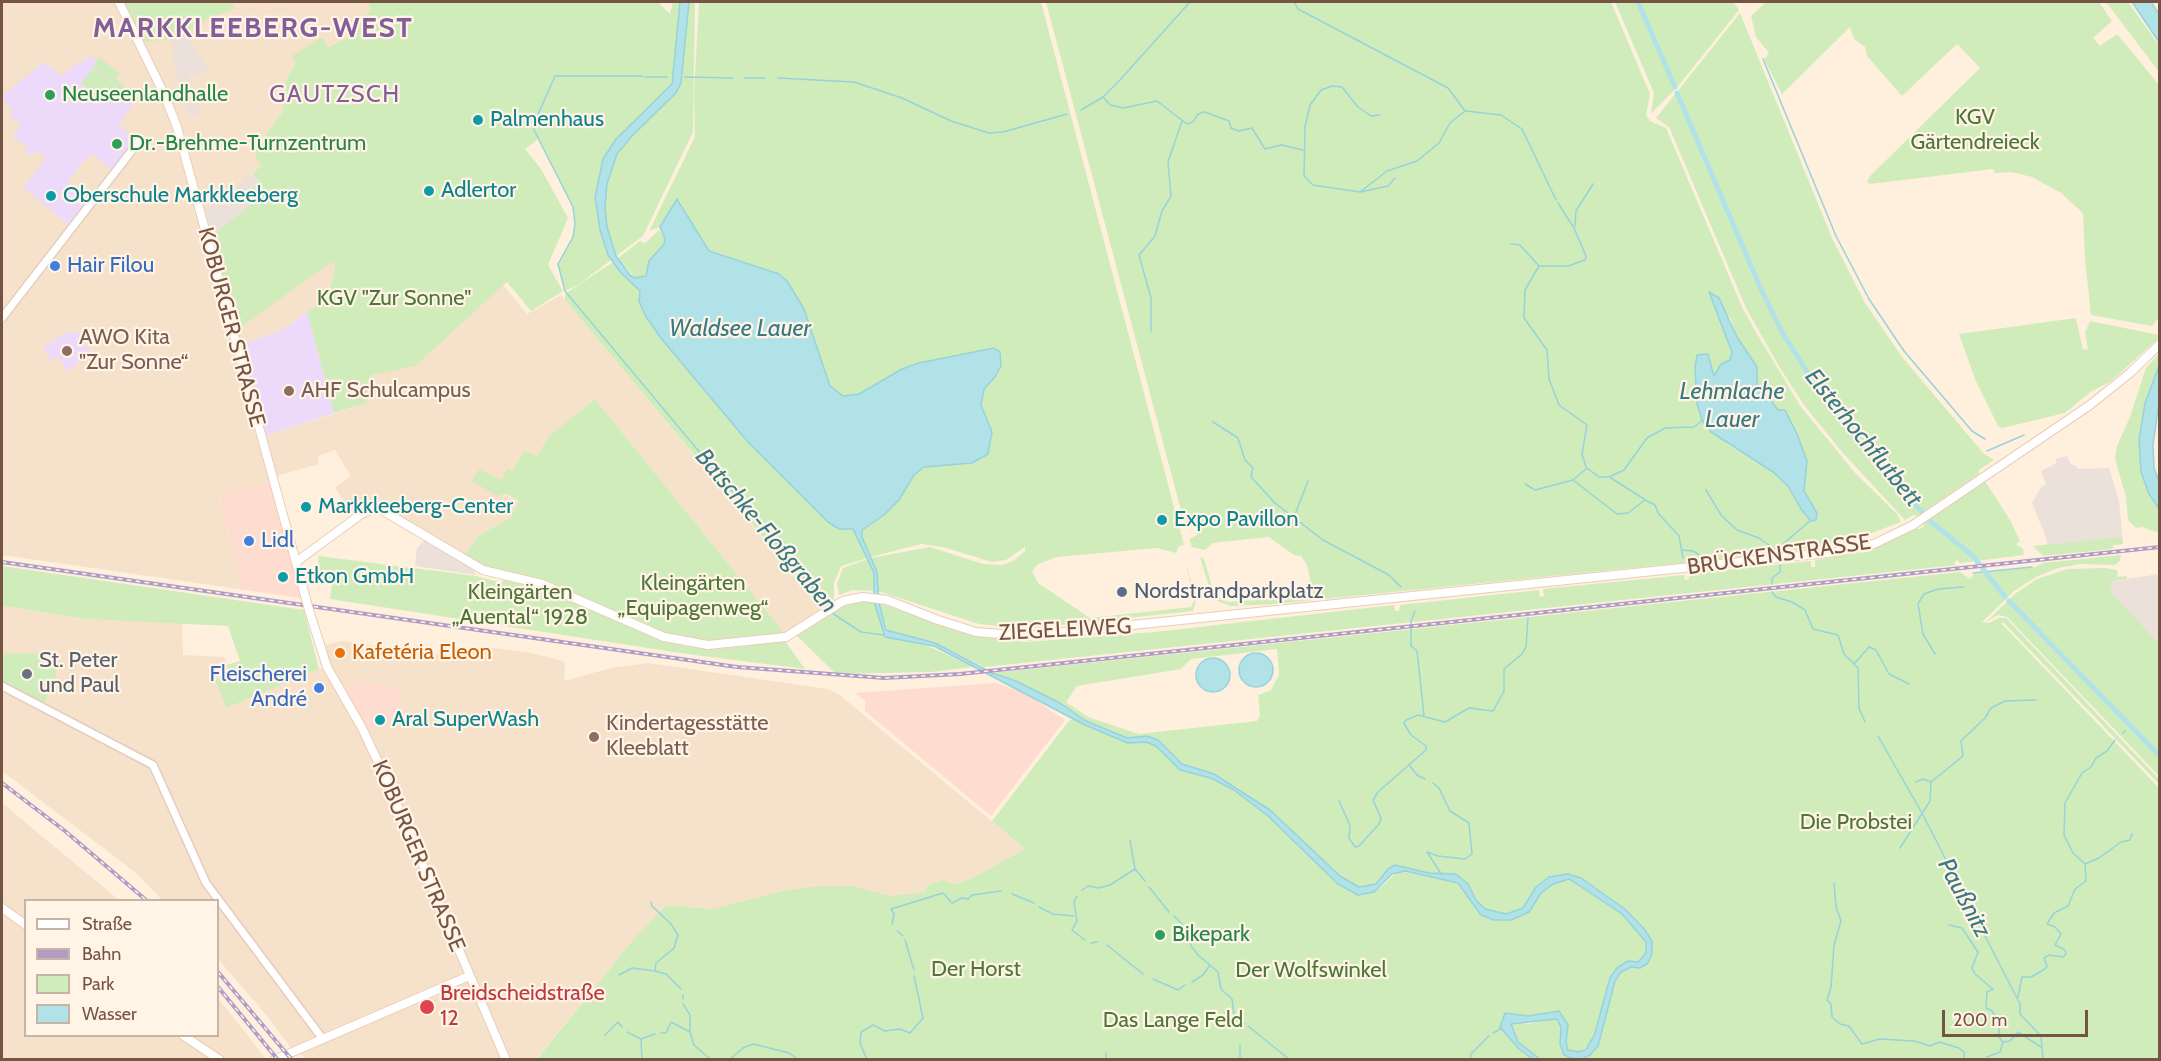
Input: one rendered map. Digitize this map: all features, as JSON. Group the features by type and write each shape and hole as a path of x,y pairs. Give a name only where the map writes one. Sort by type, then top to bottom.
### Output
{"main road":[{"name":"KOBURGER STRASSE","path":"119,2 164,94 177,127 309,610 326,660 387,779 506,1059"},
{"name":"BRÜCKENSTRASSE","path":"1408,598 1837,552 1874,544 1912,525 2110,390 2160,344"},
{"name":"ZIEGELEIWEG","path":"296,562 354,519 372,509 391,514 483,570 542,584 664,638 687,644 718,645 778,639 792,633 829,608 850,599 876,597 962,628 987,634 1026,636 1408,598"},
{"path":"2,908 24,924"},
{"path":"274,1059 470,975"},
{"path":"187,1037 220,1059"}],"street":[{"path":"2,318 140,140"},
{"path":"2,686 154,767 207,885 218,899"},
{"path":"219,901 322,1038"}],"shaded area":[{"path":"2,2 368,2 371,11 357,32 327,47 322,38 296,63 287,77 282,113 257,146 261,165 229,194 200,213 331,262 335,266 328,297 281,331 237,346 271,434 367,403 371,375 415,365 503,285 527,314 561,295 824,612 785,634 595,399 548,437 537,456 502,481 479,469 473,482 519,501 510,518 478,536 462,558 380,509 354,519 335,487 351,476 335,450 318,456 319,464 273,477 274,481 219,497 238,570 242,574 239,589 2,555"},
{"path":"183,34 209,67 199,76 190,72 186,92 199,93 200,114 190,117 179,92 171,39"},
{"path":"90,55 96,61 99,57 120,74 116,79 138,98 118,125 139,142 115,172 91,153 67,182 91,203 72,228 23,187 46,159 36,151 30,156 25,151 28,148 13,135 21,125 9,115 12,110 2,96 44,62 61,76 80,61 83,63"},
{"path":"250,173 260,182 256,202 207,238 199,213 229,194"},
{"name":"AHF Schulcampus","path":"307,312 334,413 262,437 236,346 281,331"},
{"name":"AWO Kita \"Zur Sonne“","path":"76,330 92,354 67,371 58,356 51,360 43,348 67,332 70,334"},
{"path":"2067,456 2071,465 2075,465 2078,469 2109,468 2119,500 2123,544 2046,552 2047,540 2032,503 2041,487 2046,484 2041,471 2057,463 2055,459"},
{"path":"274,481 306,599 239,589 242,574 238,570 219,496"},
{"path":"425,540 472,568 476,575 415,566 417,548"},
{"path":"2159,574 2159,650 2109,597 2108,582"},
{"path":"2,606 87,619 182,622 183,655 224,657 231,673 227,708 326,666 320,646 342,641 455,657 494,648 531,653 563,661 565,663 564,681 611,668 648,663 828,689 841,696 1025,849 970,879 954,884 943,880 927,885 925,892 891,896 853,886 782,891 713,909 666,905 633,940 536,1059 305,1059 296,1049 293,1051 269,1018 219,960 219,899 161,899 135,872 2,771"},
{"path":"362,682 402,688 397,716 365,734 340,688"},
{"path":"996,683 1025,693 1065,720 991,816 865,711 865,701 855,693"},
{"path":"2,803 118,899 24,899 24,1037 219,1037 219,999 266,1059 2,1059"}],"green space":[{"path":"119,2 232,2 234,9 205,20 174,39 139,42"},
{"name":"KGV \"Zur Sonne\"","path":"368,2 658,2 670,14 673,2 680,2 672,84 603,159 595,197 600,230 611,260 578,285 565,291 558,264 573,237 575,224 573,207 538,139 525,149 541,169 568,218 548,265 563,291 531,311 507,282 415,366 371,375 367,403 334,413 307,312 328,297 335,266 331,262 233,333 207,239 257,200 250,191 260,182 252,174 261,165 256,159 257,146 282,113 287,77 296,63 292,56 322,37 328,47 357,32 353,19 371,12"},
{"path":"689,2 695,2 693,132 643,236 616,256 607,227 605,207 607,184 617,154 681,83"},
{"path":"699,2 1041,2 1184,545 1179,546 1176,553 1157,548 1057,557 1038,564 1032,571 1038,583 1090,618 1191,607 1194,601 1185,559 1196,601 1193,611 1024,629 979,624 878,591 877,572 871,558 930,547 983,564 1002,565 1013,561 1025,551 1025,547 1006,560 992,562 943,547 921,544 871,557 861,533 899,500 914,475 924,467 972,463 992,432 981,405 984,389 995,377 969,354 919,363 902,369 859,394 843,396 830,387 804,309 779,274 709,251 679,200 660,227 649,231 695,137 694,93"},
{"path":"1046,2 1611,2 1650,94 1646,115 1650,121 1666,128 1743,309 1801,407 1856,474 1897,514 1901,522 1851,541 1780,553 1275,604 1231,606 1219,602 1210,590 1200,557 1204,559 1214,593 1220,599 1229,602 1311,596 1313,593 1307,565 1301,556 1294,555 1269,537 1213,543 1205,550 1192,547 1189,539 1197,535 1198,530 1194,521 1182,514","holes":["1709,293 1731,319 1737,337 1757,367 1757,383 1778,410 1807,461 1804,491 1817,512 1811,521 1788,486 1773,472 1727,444 1702,420 1697,404 1695,368 1710,358 1713,377 1730,360 1733,352"]},
{"path":"1615,2 1733,2 1739,10 1679,85 1651,114 1654,93"},
{"name":"KGV Gärtendreieck","path":"1766,2 2099,2 2112,21 2093,38 2100,46 2117,34 2159,85 2160,317 2152,326 2091,315 2083,213 2061,193 2032,177 2011,172 1995,173 1993,169 1870,184 1867,182 1870,176 1980,68 1957,44 1902,96 1867,56 1865,47 1854,39 1850,27 1782,94 1764,59 1769,53 1756,37 1751,16"},
{"path":"2106,2 2128,2 2159,45 2159,72"},
{"name":"Elsterhochflutbett","path":"1740,13 1832,238 1865,303 1902,357 1984,454 1994,460 1979,470 1979,474 1917,516 1913,515 1905,520 1842,452 1804,405 1746,308 1669,127 1656,118"},
{"path":"99,57 120,74 116,79 138,98 135,102 93,66"},
{"path":"94,68 119,89 106,104 96,96 93,98 89,94 91,92 81,83"},
{"path":"659,230 665,239 664,244 649,261 646,277 635,278 618,258 640,241 645,243"},
{"path":"613,262 640,291 639,301 645,315 660,337 748,442 839,529 853,529 868,558 841,566 834,583 834,599 830,604 822,608 565,300 565,294"},
{"path":"2076,318 2083,350 2088,349 2085,332 2090,321 2159,335 2159,338 2110,382 2092,391 2065,413 2002,428 1998,426 1975,379 1959,334"},
{"path":"2159,354 2159,366 2145,403 2139,440 2141,472 2149,494 2159,509 2159,533 2142,527 2136,528 2128,520 2126,497 2115,459 2117,446 2130,417 2146,368"},
{"name":"Kleingärten „Equipagenweg“","path":"595,399 785,634 687,644 542,584 493,574 462,558 478,536 510,518 519,501 506,494 497,496 472,481 479,469 502,480 507,469 513,471 524,451 537,456 548,437"},
{"path":"1985,481 2010,520 2020,541 2016,544 2023,549 2024,555 1960,563 1957,560 1954,563 1956,565 984,667 935,643 888,632 879,603 969,635 1027,642 1155,632 1394,605 1395,611 1399,611 1400,605 1539,590 1540,597 1544,596 1543,589 1684,575 1685,580 1689,579 1689,574 1811,561 1811,567 1815,567 1815,560 1872,551 1858,552 1881,545 1915,528 1920,529 1924,526 1923,523"},
{"path":"2122,537 2123,544 2113,545 2113,549 2043,556 2033,546"},
{"name":"Die Probstei","path":"2121,555 2120,561 2115,565 2080,564 2058,568 2036,577 2014,591 1982,622 1989,623 1999,618 2006,618 2159,779 2159,784 2003,622 2002,624 2159,788 2159,1059 1582,1059 1598,1046 1615,981 1621,972 1631,967 1640,968 1648,963 1652,954 1652,941 1625,909 1581,878 1568,874 1549,877 1536,887 1523,907 1506,914 1485,909 1476,900 1468,884 1456,874 1429,873 1395,865 1388,869 1376,884 1359,887 1340,876 1270,810 1214,774 1182,764 1147,736 1127,738 1086,721 1028,686 992,673 1960,572 1970,579 1974,574 2036,567 2043,563","holes":["1277,649 1279,675 1271,690 1258,695 1260,716 1257,721 1139,734 1088,717 1066,702 1077,686 1181,669 1191,659"]},
{"name":"Kleingärten „Auental“ 1928","path":"319,556 476,576 502,583 503,580 531,584 667,642 689,647 728,648 785,641 805,669 680,653 330,599 332,584 323,583 317,574"},
{"path":"868,559 874,573 875,591 853,590 839,595 837,584 843,568"},
{"path":"2,566 304,610 319,669 227,708 215,680 231,673 227,665 240,661 228,626 87,619 2,606"},
{"path":"2068,569 2117,570 2118,577 2127,576 2127,579 2112,581 2110,591 2159,644 2159,776 2007,617 1998,615 1986,622 2015,594 2037,579"},
{"path":"859,601 874,602 885,637 920,642 973,667 931,672 836,674 796,635 834,610"},
{"path":"2,653 56,654 56,678 42,707 2,686"},
{"path":"1073,719 1128,743 1146,742 1156,746 1180,770 1211,778 1234,790 1268,816 1348,890 1380,888 1398,871 1454,881 1494,920 1529,912 1541,893 1553,884 1569,879 1622,914 1647,942 1646,953 1637,962 1628,962 1617,968 1610,978 1591,1043 1579,1052 1568,1050 1566,1042 1568,1025 1553,1011 1540,1016 1505,1013 1518,1048 1532,1059 536,1060 633,940 666,905 713,909 782,891 818,886 853,886 891,896 925,892 927,885 943,880 954,884 970,879 1025,849 992,821 1068,722"},
{"path":"1557,1019 1561,1027 1561,1051 1575,1059 1540,1059 1518,1042 1511,1029 1511,1024 1515,1022 1528,1024"}],"water":[{"name":"Waldsee Lauer","path":"680,2 689,2 681,83 676,93 617,154 607,184 605,207 607,227 616,256 630,275 635,278 646,276 649,261 664,244 665,239 660,227 677,199 709,251 779,274 787,281 804,309 830,386 843,396 859,394 902,369 919,363 994,348 1000,352 1001,366 984,389 981,405 992,432 988,454 972,463 924,467 914,475 899,500 884,515 862,530 862,537 877,572 879,603 886,630 935,643 992,673 1016,681 1060,703 1086,721 1127,738 1147,736 1158,740 1182,764 1214,774 1270,810 1340,876 1359,887 1376,884 1388,869 1395,865 1429,873 1456,874 1468,884 1476,900 1485,909 1506,914 1523,908 1536,887 1549,877 1568,874 1581,878 1625,909 1652,941 1652,954 1648,963 1640,968 1631,967 1621,972 1615,981 1598,1046 1590,1055 1582,1059 1573,1059 1564,1055 1560,1044 1561,1027 1557,1019 1511,1024 1518,1042 1540,1059 1532,1059 1518,1048 1500,1027 1505,1013 1528,1016 1559,1011 1568,1025 1566,1042 1568,1050 1579,1052 1586,1049 1594,1036 1610,978 1617,968 1628,961 1638,962 1646,953 1646,942 1622,914 1569,879 1553,884 1541,893 1529,912 1511,920 1494,920 1481,915 1458,883 1405,871 1392,874 1374,892 1358,895 1338,884 1268,816 1234,790 1211,778 1180,770 1156,746 1146,742 1128,743 1085,725 934,646 885,637 874,602 874,573 853,529 839,529 828,522 748,442 660,337 645,315 639,301 640,291 621,273 608,255 600,230 595,197 603,159 616,139 672,84"},
{"path":"2132,2 2151,2 2159,14 2159,42"},
{"name":"Lehmlache Lauer","path":"1709,292 1719,298 1737,337 1757,367 1757,383 1778,410 1785,410 1797,434 1807,461 1804,491 1817,513 1816,520 1811,521 1788,486 1773,472 1711,432 1702,420 1697,404 1695,368 1697,355 1708,354 1714,376 1721,364 1730,360 1732,352"},
{"path":"2159,366 2159,403 2153,445 2154,468 2159,481 2159,509 2149,494 2141,472 2139,440 2145,403"},
{"path":"1256,653 1268,658 1273,670 1268,682 1256,687 1244,682 1239,670 1244,658"},
{"path":"1213,658 1225,663 1230,675 1225,687 1213,692 1201,687 1196,675 1201,663"}],"waterway":[{"path":"1081,110 1103,97 1190,2"},
{"path":"1294,2 1298,9 1448,88 1465,111"},
{"name":"Elsterhochflutbett","path":"1638,2 1675,87"},
{"path":"1763,59 1836,236 1869,299 1904,351 1972,431 1985,439"},
{"name":"Batschke‐Floßgraben","path":"643,76 555,76 536,119 534,130 573,207 575,224 573,237 558,264 565,291 828,606"},
{"path":"645,77 667,77"},
{"path":"685,77 733,78"},
{"path":"744,78 765,78"},
{"path":"778,78 854,82 902,98 951,121 989,133 1003,132 1067,114"},
{"path":"1380,115 1371,116 1358,107 1342,87 1332,86 1321,90 1310,105 1305,127 1304,176 1313,185 1360,192 1388,186 1395,178"},
{"name":"Elsterhochflutbett","path":"1677,93 1760,287 1782,332 1816,386 1849,430 1930,521 1973,556 2005,597"},
{"path":"1103,97 1110,105 1123,108 1157,101 1187,124 1193,122 1198,114 1205,112 1229,121 1231,128 1239,131 1252,128 1265,149 1282,145 1303,150"},
{"path":"1360,192 1387,171 1417,161 1439,143 1450,123 1465,111"},
{"path":"1466,111 1501,115 1522,129 1556,200"},
{"path":"1151,331 1151,298 1139,255 1155,236 1162,211 1171,196 1168,162 1182,121"},
{"path":"1575,226 1576,211 1593,184"},
{"path":"1558,203 1574,228 1586,256 1585,260 1568,266 1539,266 1525,290 1524,318 1547,350 1549,379 1559,405 1587,425 1582,454 1586,467"},
{"path":"1511,244 1520,245 1539,266"},
{"name":"Paußnitz","path":"1587,468 1599,477 1609,477 1624,470 1647,438 1665,428 1694,427 1703,420"},
{"path":"1213,422 1238,438 1245,460 1253,468 1251,477 1275,503 1323,540 1389,575 1401,587"},
{"path":"1987,451 2024,435"},
{"path":"1525,484 1535,490 1573,480 1586,469"},
{"path":"1611,478 1644,499"},
{"path":"1573,480 1617,514 1628,513 1645,500 1655,505 1658,513 1679,536 1683,558"},
{"path":"1294,517 1308,481"},
{"path":"1706,490 1721,515 1737,530 1759,538 1776,550 1811,520"},
{"path":"1682,550 1693,551 1705,558"},
{"name":"Paußnitz","path":"1772,584 1772,578 1780,572 1780,565"},
{"path":"1973,573 2032,567"},
{"path":"1935,654 1923,634 1918,604 1924,594 1938,589 1963,587"},
{"name":"Paußnitz","path":"1772,592 1776,597 1792,602 1805,610 1813,629 1838,635 1844,654 1858,668 1859,708 1865,722"},
{"name":"Elsterhochflutbett","path":"2009,601 2160,756"},
{"path":"1415,611 1411,621 1411,646 1417,651 1424,715"},
{"name":"Batschke‐Floßgraben","path":"832,613 861,632 884,635"},
{"path":"1339,801 1350,825 1349,838 1355,847 1359,846 1379,824 1381,818 1373,800 1378,792 1426,750 1426,746 1411,735 1404,723 1406,720 1418,715 1445,722 1469,708 1493,711 1504,691 1504,669 1522,654 1526,647 1528,618"},
{"path":"1854,664 1869,647 1876,650 1889,674 1909,684"},
{"path":"1931,782 1963,756 1961,741 1985,718 1991,708 2005,701 2036,700"},
{"name":"Paußnitz","path":"1878,736 1923,815 2020,1004 2020,1014 2041,1036 2043,1060"},
{"path":"2085,864 2073,853 2064,835 2065,803 2082,773 2091,767 2096,758 2107,751 2115,740"},
{"path":"1410,766 1417,775 1425,779"},
{"name":"Paußnitz","path":"1900,848 1930,801 1931,782 1923,779 1916,782"},
{"path":"1433,783 1439,788 1450,811 1469,823 1472,854 1465,859 1438,856 1427,852 1442,875"},
{"path":"2018,997 2022,977 2031,977 2045,969 2047,966 2044,958 2049,955 2063,957 2066,954 2065,950 2055,945 2061,934 2055,927 2047,924 2054,913 2068,906 2075,889 2086,881 2085,864 2099,858 2121,842 2130,840 2132,834"},
{"path":"1130,840 1135,869"},
{"path":"1082,890 1088,886 1099,888 1110,885 1135,869 1145,881"},
{"path":"1834,883 1836,907 1841,921 1834,945 1831,987 1827,1000 1831,1004 1832,1017 1840,1024 1849,1026 1862,1044 1880,1039 1914,1041 1930,1046 1939,1042 1959,1048 1964,1052 1964,1060"},
{"path":"1149,887 1169,912"},
{"path":"892,924 894,914 891,909 943,893 952,903 962,898 968,899 972,895 1001,891"},
{"path":"1012,894 1034,903"},
{"path":"1077,896 1074,902 1077,921 1072,930 1085,940"},
{"path":"651,902 678,935 674,948 656,963 655,971 666,974 681,989"},
{"path":"1039,907 1053,914 1074,916"},
{"path":"1174,916 1190,932 1191,946 1198,955 1218,972 1221,989 1232,999 1234,1014 1245,1024"},
{"path":"1949,925 1962,928 1978,952 1972,968 1975,974 1993,989 1987,992 1986,1008 1992,1011 1999,1023 1999,1037 2003,1042"},
{"path":"897,931 903,936"},
{"path":"905,940 914,970"},
{"path":"1091,943 1097,942"},
{"path":"1107,945 1143,974"},
{"path":"1192,982 1203,975 1210,965"},
{"path":"619,975 632,968 655,971"},
{"path":"867,1060 860,1043 861,1032 873,1025 885,1031 900,1029 910,1033 923,1018 914,976"},
{"path":"1153,979 1178,990 1185,985"},
{"path":"683,1004 690,1015 690,1032 694,1045 711,1060"},
{"path":"605,1035 618,1022 622,1027"},
{"path":"661,1033 666,1033 671,1022 690,1032"},
{"path":"1248,1026 1290,1060"},
{"path":"1493,1033 1502,1028"},
{"path":"627,1032 641,1039"},
{"path":"1987,1057 2000,1052 2003,1042 2010,1041 2018,1032 2041,1047"},
{"path":"642,1060 641,1039 655,1034"},
{"path":"1470,1060 1471,1054 1489,1036"},
{"path":"729,1060 743,1048 753,1044 789,1053 799,1060"},
{"path":"1240,1045 1240,1060"},
{"path":"1106,1053 1106,1060"}],"railway":[{"path":"2,562 737,667 884,678 960,674 2160,547"},
{"path":"2,783 65,831 145,899"},
{"path":"219,973 292,1060"},
{"path":"219,988 278,1060"}],"place":[{"name":"Neuseenlandhalle","path":"50,95"},
{"name":"Palmenhaus","path":"478,120"},
{"name":"Dr.-Brehme-Turnzentrum","path":"117,144"},
{"name":"Adlertor","path":"429,191"},
{"name":"Oberschule Markkleeberg","path":"51,196"},
{"name":"Hair Filou","path":"55,266"},
{"name":"AWO Kita \"Zur Sonne“","path":"67,351"},
{"name":"AHF Schulcampus","path":"289,391"},
{"name":"Markkleeberg-Center","path":"306,507"},
{"name":"Expo Pavillon","path":"1162,520"},
{"name":"Lidl","path":"249,541"},
{"name":"Etkon GmbH","path":"283,577"},
{"name":"Nordstrandparkplatz","path":"1122,592"},
{"name":"Kafetéria Eleon","path":"340,653"},
{"name":"St. Peter und Paul","path":"27,674"},
{"name":"Fleischerei André","path":"319,688"},
{"name":"Aral SuperWash","path":"380,720"},
{"name":"Kindertagesstätte Kleeblatt","path":"594,737"},
{"name":"Bikepark","path":"1160,935"},
{"name":"Breidscheidstraße 12","path":"427,1007"}],"district":[{"name":"MARKKLEEBERG-WEST","path":"253,29"},
{"name":"GAUTZSCH","path":"335,95"}],"park label":[{"name":"Der Horst","path":"976,970"},
{"name":"Der Wolfswinkel","path":"1311,971"},
{"name":"Das Lange Feld","path":"1173,1021"}]}
